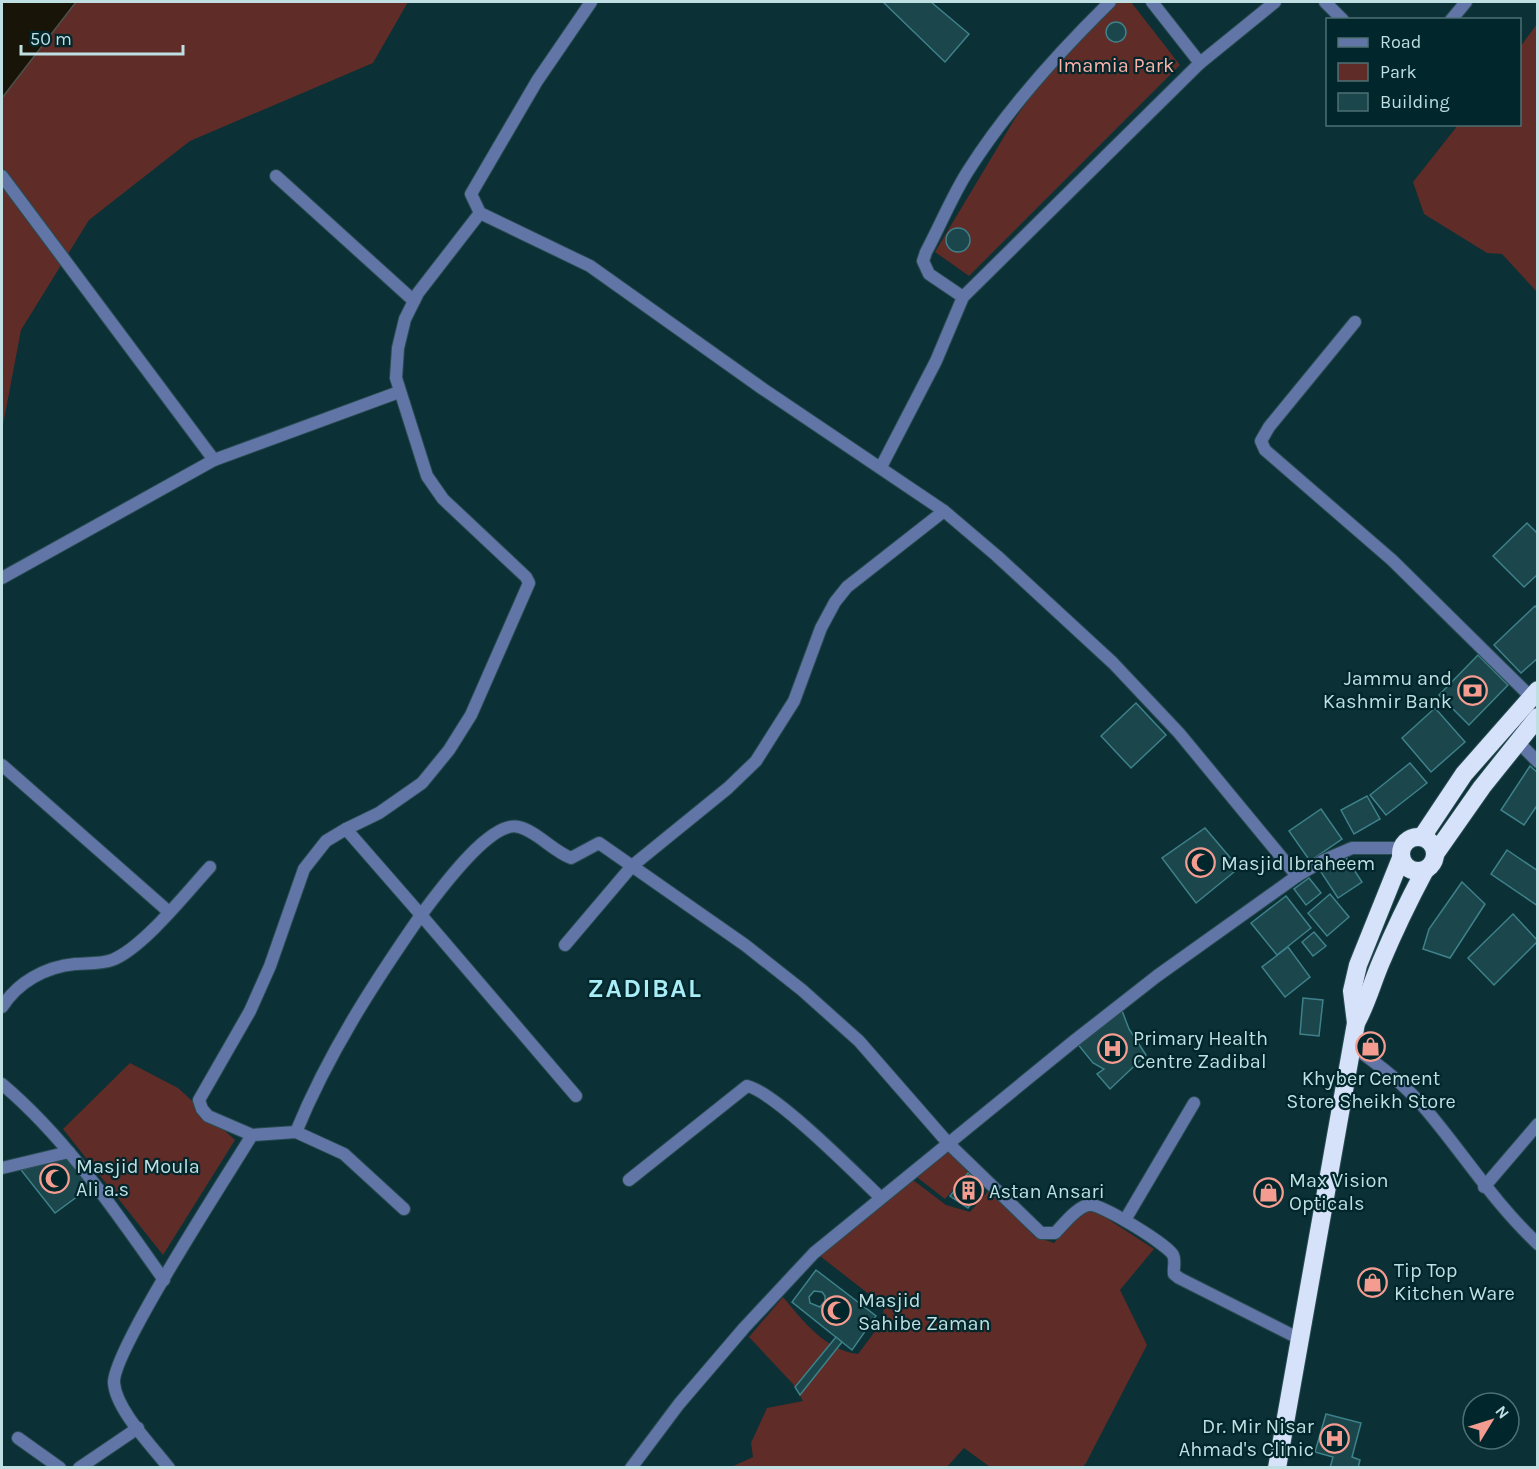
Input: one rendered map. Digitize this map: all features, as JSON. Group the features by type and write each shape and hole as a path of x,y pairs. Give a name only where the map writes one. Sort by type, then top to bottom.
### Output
{"highway":[{"path":"1422,837 1464,774 1534,693"},
{"path":"1277,1467 1356,1023 1369,1001 1380,965 1425,870 1433,864 1436,854 1517,741 1538,717"},
{"path":"1356,1023 1352,991 1358,965 1401,853 1413,837 1422,837 1434,847 1436,854"},
{"path":"1401,853 1406,867 1415,871 1425,870"}],"street":[{"path":"591,2 537,81 471,194 480,213 590,266 763,389 944,511 998,556 1121,671 1179,733 1297,876"},
{"path":"963,297 929,274 923,261 926,252 968,171 1011,112 1056,55 1110,2"},
{"path":"1152,2 1200,63"},
{"path":"880,467 936,361 963,297 1200,63 1275,2"},
{"path":"1325,2 1341,18"},
{"path":"1453,18 1466,2"},
{"path":"2,176 214,460"},
{"path":"276,176 414,301"},
{"path":"404,1209 344,1154 296,1132 252,1135 208,1116 202,1109 200,1100 250,1011 270,966 304,869 326,841 379,813 422,783 449,750 471,715 529,583 526,577 443,499 427,476 396,378 398,348 405,319 414,301 480,213"},
{"path":"1355,322 1269,427 1261,441 1265,450 1392,560 1534,693"},
{"path":"2,578 214,460 399,392"},
{"path":"565,945 632,866 728,788 756,761 794,701 821,628 835,602 847,587 944,511"},
{"path":"1517,741 1538,762"},
{"path":"2,765 169,912"},
{"path":"296,1132 316,1084 343,1037 421,915 460,865 489,838 504,828 519,827 572,858 592,844 599,843 746,945 810,997 859,1041 948,1143 1041,1233 1054,1233 1089,1204 1125,1220 1170,1252 1174,1261 1174,1274 1179,1278 1300,1339"},
{"path":"346,830 576,1096"},
{"path":"631,1467 679,1404 744,1328 814,1253 880,1197 1157,976 1323,860 1352,848 1401,853"},
{"path":"2,1006 6,988 62,965 112,960 135,945 210,867"},
{"path":"1351,1045 1389,1072 1428,1111 1484,1187 1538,1244"},
{"path":"2,1084 22,1101 69,1152 102,1192 164,1280"},
{"path":"629,1180 747,1086 758,1089 775,1103 839,1157 880,1197"},
{"path":"1125,1220 1194,1103"},
{"path":"1484,1187 1538,1124"},
{"path":"169,1467 123,1408 114,1383 120,1360 164,1280 252,1135"},
{"path":"2,1168 69,1152"},
{"path":"79,1467 138,1428"},
{"path":"18,1438 60,1467"}],"green space":[{"path":"2,2 408,2 373,63 190,141 89,220 21,330 2,430"},
{"name":"Imamia Park","path":"1117,2 1131,2 1180,65 969,276 935,252 1014,120 1058,57"},
{"path":"1537,24 1537,292 1502,254 1487,253 1424,214 1413,182 1457,126 1521,126 1521,46"},
{"path":"130,1063 178,1088 235,1140 163,1255 63,1129"},
{"path":"948,1147 968,1173 945,1199 914,1175"},
{"path":"913,1180 946,1205 970,1212 989,1190 1034,1236 1054,1243 1080,1214 1094,1210 1154,1249 1120,1290 1147,1345 1086,1463 1083,1467 990,1467 964,1448 947,1467 729,1468 753,1457 751,1443 767,1408 803,1401 793,1384 749,1337 783,1297 807,1325 825,1341 835,1347 858,1354 882,1322 884,1306 820,1256"}],"shaded area":[{"path":"2,2 76,2 2,98"}],"building":[{"path":"883,2 931,2 969,34 945,62"},
{"path":"1112,22 1120,22 1126,28 1126,36 1120,42 1112,42 1106,36 1106,28"},
{"path":"958,228 967,231 970,240 967,249 958,252 949,249 946,240 949,231"},
{"path":"1527,523 1538,534 1538,574 1524,587 1493,556"},
{"path":"1535,606 1538,609 1538,658 1521,673 1494,645"},
{"name":"Jammu and Kashmir Bank","path":"1478,655 1508,685 1469,725 1439,695"},
{"path":"1136,703 1166,735 1131,768 1101,736"},
{"path":"1435,708 1465,742 1431,772 1402,738"},
{"path":"1410,763 1427,783 1386,815 1370,795"},
{"path":"1530,766 1538,773 1538,804 1524,825 1501,810"},
{"path":"1367,796 1380,819 1354,834 1341,810"},
{"path":"1321,809 1342,839 1310,861 1289,831"},
{"name":"Masjid Ibraheem","path":"1205,828 1239,868 1196,903 1162,858"},
{"path":"1507,850 1538,871 1538,906 1491,874"},
{"path":"1345,856 1362,882 1338,898 1321,872"},
{"path":"1309,878 1321,893 1306,905 1294,889"},
{"path":"1462,882 1485,904 1450,958 1423,949 1429,929"},
{"path":"1330,894 1349,917 1327,936 1308,913"},
{"path":"1286,896 1311,928 1277,955 1251,923"},
{"path":"1513,914 1538,941 1494,985 1468,958"},
{"path":"1314,932 1326,946 1313,956 1302,942"},
{"path":"1288,947 1310,977 1285,997 1262,967"},
{"path":"1303,998 1323,1000 1319,1036 1300,1034"},
{"name":"Primary Health Centre Zadibal","path":"1121,1008 1129,1029 1146,1055 1110,1089 1097,1074 1104,1069 1093,1063 1076,1042"},
{"name":"Masjid Moula Ali a.s","path":"66,1157 90,1187 55,1213 21,1170"},
{"name":"Astan Ansari","path":"968,1173 985,1186 968,1208 950,1196"},
{"name":"Masjid Sahibe Zaman","path":"816,1270 876,1316 852,1350 792,1302","holes":["814,1291 822,1292 825,1301 820,1307 810,1303 809,1297"]},
{"path":"836,1337 842,1342 800,1395 795,1387"},
{"path":"1326,1414 1361,1423 1352,1457 1360,1460 1358,1468 1330,1468 1333,1457 1315,1452"}],"place":[{"name":"Jammu and Kashmir Bank","path":"1473,690"},
{"name":"Masjid Ibraheem","path":"1200,863"},
{"name":"Khyber Cement Store Sheikh Store","path":"1371,1047"},
{"name":"Primary Health Centre Zadibal","path":"1112,1049"},
{"name":"Masjid Moula Ali a.s","path":"55,1178"},
{"name":"Astan Ansari","path":"968,1191"},
{"name":"Max Vision Opticals","path":"1268,1192"},
{"name":"Tip Top Kitchen Ware","path":"1373,1282"},
{"name":"Masjid Sahibe Zaman","path":"837,1311"},
{"name":"Dr. Mir Nisar Ahmad's Clinic","path":"1335,1438"}],"district":[{"name":"ZADIBAL","path":"645,988"}]}
